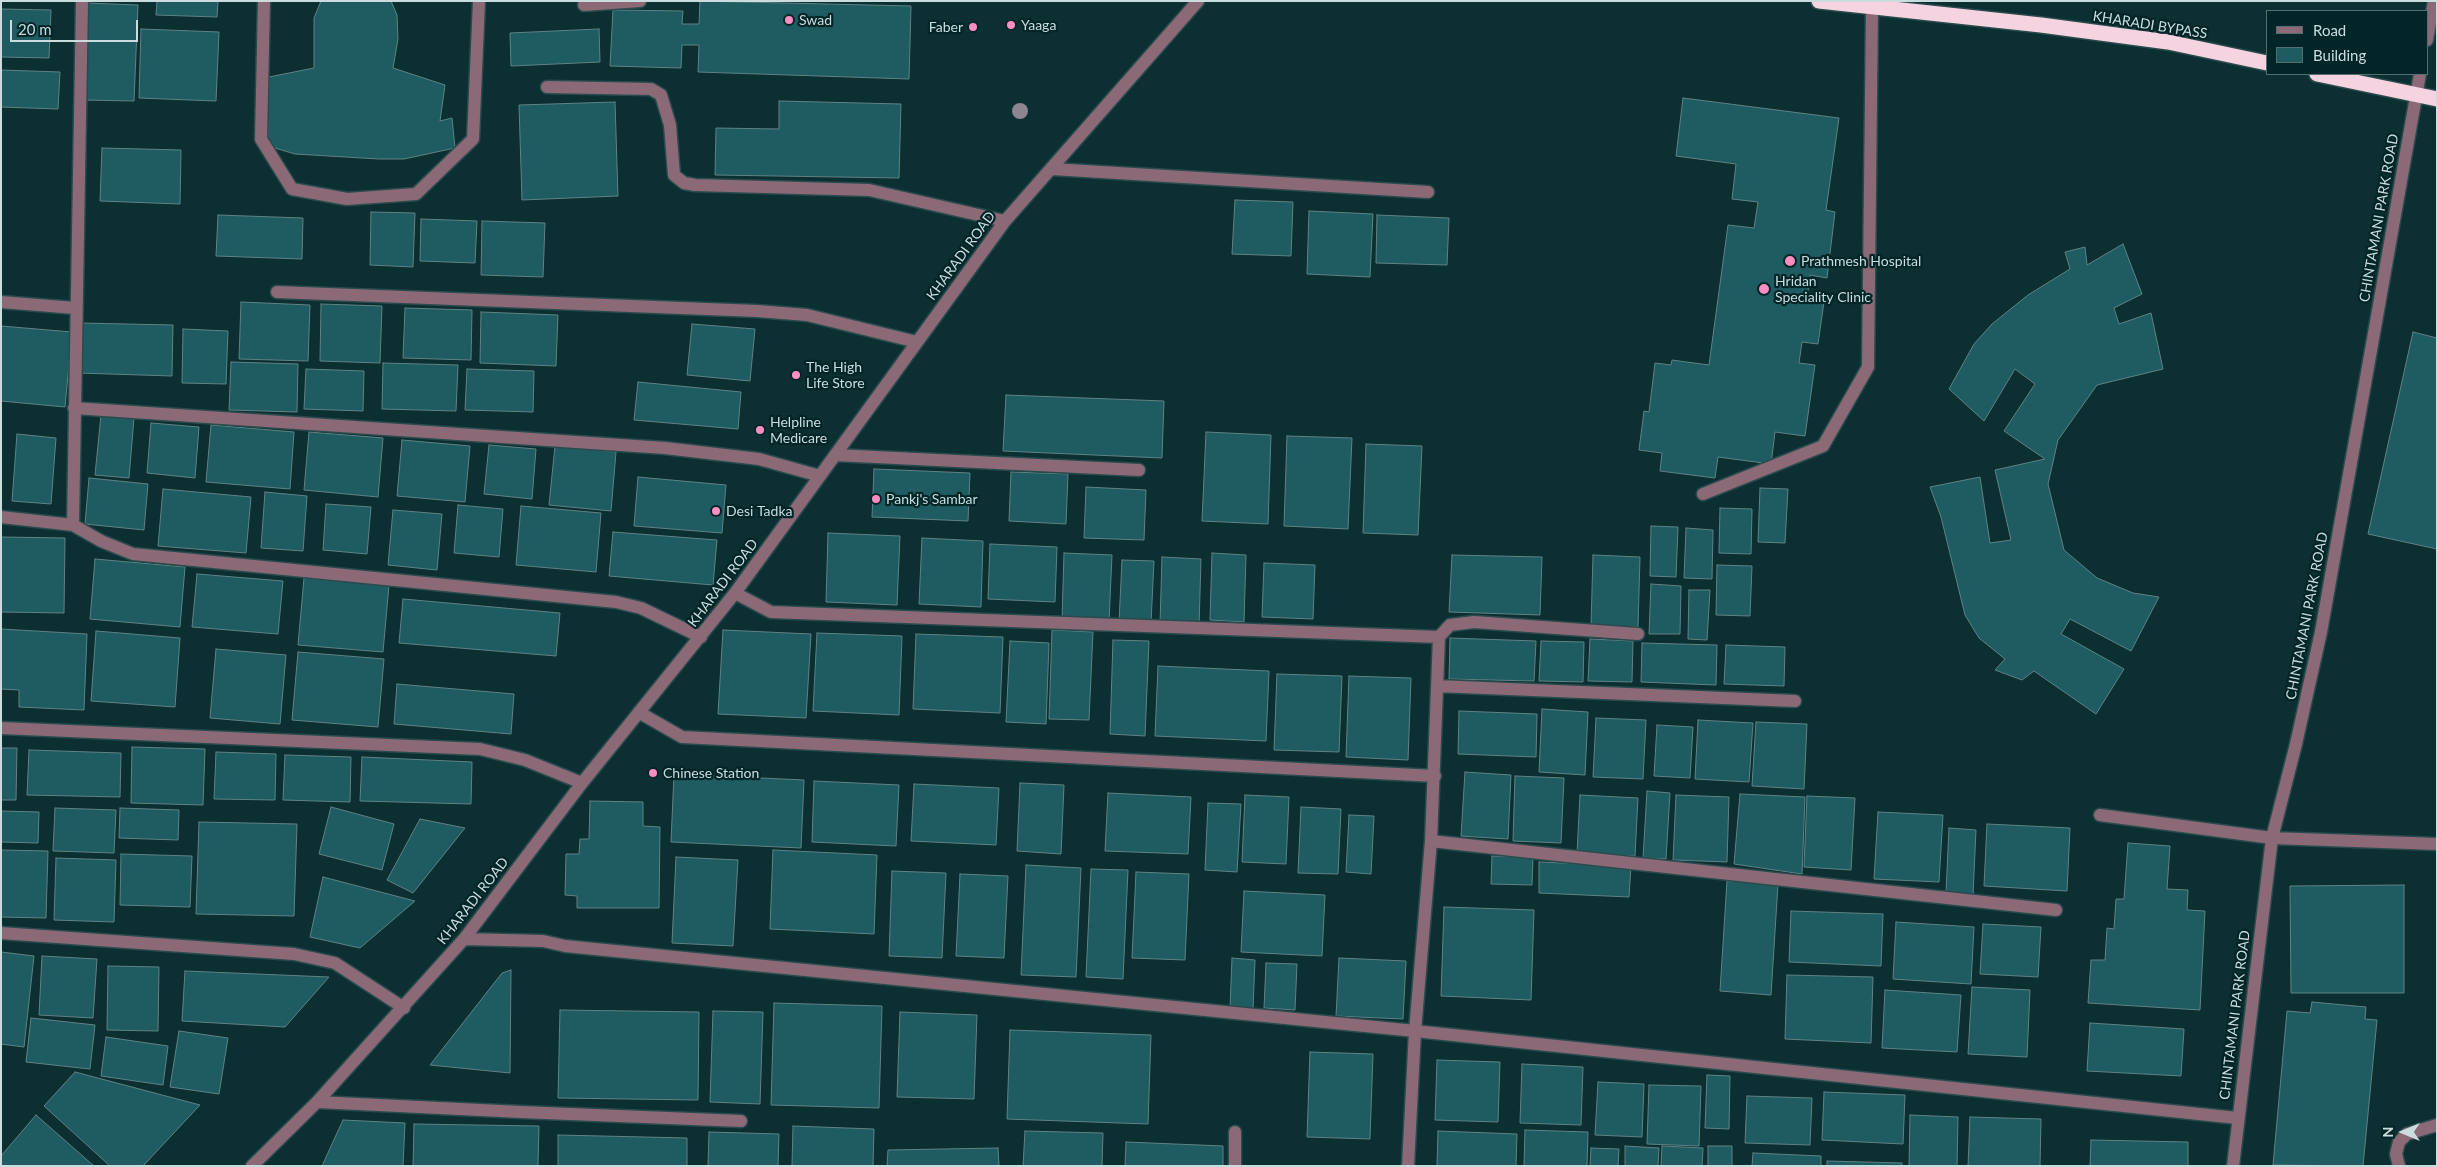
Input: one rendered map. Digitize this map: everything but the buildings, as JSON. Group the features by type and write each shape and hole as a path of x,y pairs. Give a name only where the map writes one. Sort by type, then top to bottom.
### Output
{"highway":[{"name":"KHARADI BYPASS","path":"1819,1 2041,25 2168,42 2266,63"},
{"path":"2322,75 2437,99"}],"street":[{"path":"73,525 75,308 82,1"},
{"path":"264,1 261,139 292,190 347,199 416,194 473,139 479,1"},
{"path":"584,5 640,1"},
{"name":"KHARADI ROAD","path":"252,1166 317,1102 404,1008 464,939 582,783 736,593 1005,221 1198,1"},
{"path":"2428,34 2434,1"},
{"path":"1703,494 1823,446 1868,367 1872,8"},
{"name":"CHINTAMANI PARK ROAD","path":"2233,1166 2237,1118 2272,838 2296,744 2321,632 2420,75"},
{"path":"547,87 651,89 661,96 670,125 674,175 684,183 695,185 870,190 1005,221"},
{"path":"1052,168 1428,192"},
{"path":"278,292 757,310 807,315 917,342"},
{"path":"1,302 75,308"},
{"path":"74,408 665,448 759,459 820,476"},
{"path":"836,455 1139,470"},
{"path":"1,517 73,525 101,541 133,554 616,602 641,608 701,637"},
{"path":"736,593 771,612 1440,637"},
{"path":"1408,1166 1415,1031 1431,841 1440,637 1450,625 1474,622 1638,634"},
{"path":"1437,686 1795,701"},
{"path":"640,713 682,737 1434,776"},
{"path":"1,728 480,749 525,760 582,783"},
{"path":"2100,815 2272,838 2437,844"},
{"path":"1431,841 2056,910"},
{"path":"1,933 294,954 335,963 404,1008"},
{"path":"464,939 543,941 565,946 1415,1031 2237,1118"},
{"path":"317,1102 741,1121"},
{"path":"2399,1166 2396,1154 2400,1142 2407,1134 2437,1125"},
{"path":"1235,1132 1236,1166"}],"place":[{"name":"Swad","path":"789,20"},
{"name":"Yaaga","path":"1011,25"},
{"name":"Faber","path":"973,27"},
{"name":"Prathmesh Hospital","path":"1790,261"},
{"name":"Hridan Speciality Clinic","path":"1764,289"},
{"name":"The High Life Store","path":"796,375"},
{"name":"Helpline Medicare","path":"760,430"},
{"name":"Pankj's Sambar","path":"876,499"},
{"name":"Desi Tadka","path":"716,511"},
{"name":"Chinese Station","path":"653,773"}]}
